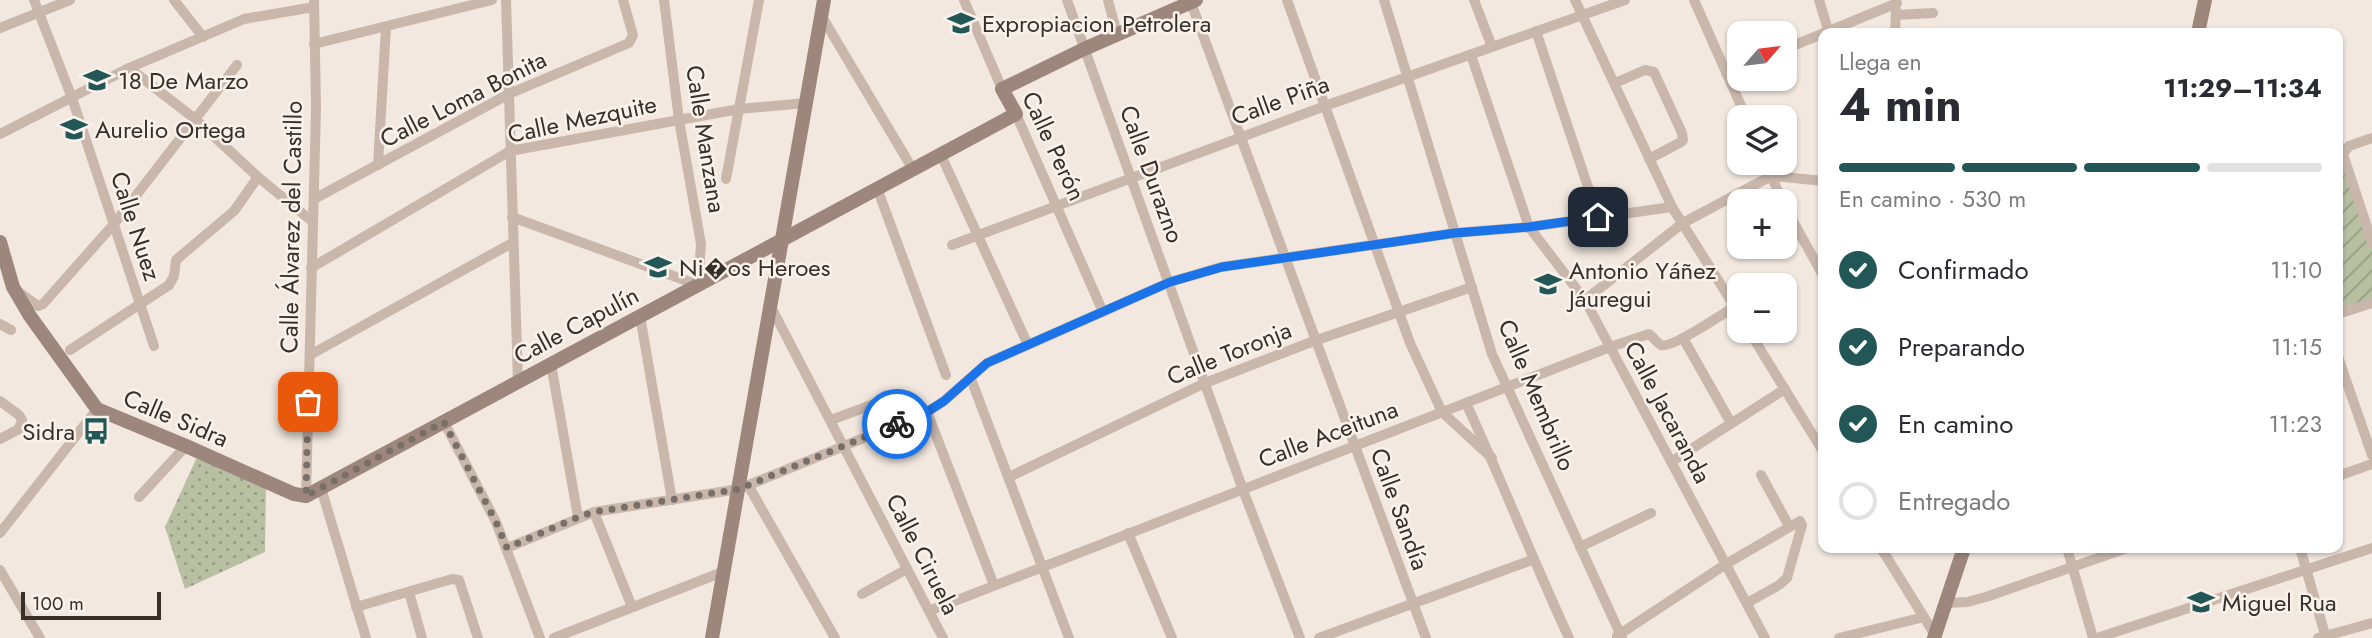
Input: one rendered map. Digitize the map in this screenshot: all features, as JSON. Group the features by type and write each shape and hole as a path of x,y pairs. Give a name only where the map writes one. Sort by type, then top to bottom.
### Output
{"street":[{"name":"Calle Nuez","path":"34,0 72,98 154,346"},
{"path":"0,28 70,0"},
{"path":"174,0 203,37"},
{"path":"314,44 492,0"},
{"path":"506,0 518,382"},
{"name":"Calle Loma Bonita","path":"314,199 509,94 632,40 623,0"},
{"name":"Calle Manzana","path":"664,0 679,120 701,244 698,285"},
{"path":"726,179 759,0"},
{"name":"Calle Perón","path":"964,0 1103,312"},
{"name":"Calle Durazno","path":"1067,0 1243,490 1300,638"},
{"path":"1108,0 1117,34"},
{"path":"1287,0 1399,312 1442,412 1492,458"},
{"name":"Calle Membrillo","path":"1384,0 1492,354 1619,637"},
{"path":"1474,0 1492,47"},
{"path":"1576,0 1672,207 1727,295"},
{"name":"Calle Piña","path":"952,245 1325,106 1625,0"},
{"path":"1694,0 1741,105"},
{"path":"1819,0 1827,28"},
{"path":"2199,28 2205,0"},
{"path":"1002,89 1192,1"},
{"name":"Calle Sandía","path":"1192,1 1314,341 1426,638"},
{"path":"1837,28 1897,1 1895,28"},
{"path":"0,134 129,68 244,19 314,4"},
{"name":"Calle Álvarez del Castillo","path":"306,496 316,108 314,4"},
{"path":"712,638 743,487 770,304 823,7"},
{"path":"823,7 912,169"},
{"path":"1896,15 1933,13"},
{"path":"378,165 386,27"},
{"path":"1536,31 1598,217"},
{"path":"1797,44 1818,36"},
{"name":"Calle Jacaranda","path":"1471,55 1529,227 1585,299 1765,638"},
{"path":"13,287 34,305 41,305 114,224 237,65"},
{"path":"129,68 194,118 258,177 313,222"},
{"path":"1615,83 1645,70 1654,72 1682,133 1681,142 1649,159"},
{"name":"Calle Mezquite","path":"311,268 510,151 739,109 806,103"},
{"name":"Calle Capulín","path":"306,496 1016,114"},
{"path":"2372,138 2349,146 2344,152 2372,242"},
{"path":"940,153 980,235 1028,345"},
{"path":"1585,299 1683,223 1772,176 1818,180"},
{"path":"1772,176 1777,189"},
{"path":"70,350 169,285 174,276 176,260 234,211 258,177"},
{"path":"877,188 946,375"},
{"path":"507,548 594,512 743,487 927,412 971,379 987,363 1170,282 1222,267 1284,256 1672,207"},
{"path":"512,217 698,285"},
{"path":"1797,229 1818,266"},
{"name":"Calle Sidra","path":"0,242 13,287 30,316 97,410 294,494 306,496"},
{"path":"310,355 512,243"},
{"name":"Calle Toronja","path":"1009,477 1205,383 1314,341 1472,287"},
{"path":"2343,312 2372,303"},
{"name":"Calle Ciruela","path":"770,304 943,638"},
{"path":"640,316 672,500"},
{"path":"1727,316 1683,338 1731,424"},
{"path":"0,324 11,330"},
{"name":"Calle Aceituna","path":"929,611 1610,347 1646,334 1651,334 1663,346 1683,338"},
{"path":"1756,343 1818,444"},
{"path":"551,364 578,517"},
{"path":"971,379 1069,638"},
{"path":"2343,385 2372,455"},
{"path":"1671,462 1785,389"},
{"path":"831,421 901,394"},
{"path":"0,401 22,420 19,429 0,439"},
{"path":"1466,403 1492,458 1532,560 1569,638"},
{"path":"0,534 97,410"},
{"path":"927,412 994,585"},
{"path":"444,422 496,522 540,638"},
{"path":"139,497 186,446"},
{"path":"2343,474 2372,464"},
{"path":"1760,475 1789,526"},
{"path":"743,487 835,638"},
{"path":"321,488 366,638"},
{"path":"594,512 632,607"},
{"path":"1580,547 1651,513"},
{"path":"1619,637 1726,564 1800,521 1802,525 1787,578 1747,603"},
{"path":"1128,533 1172,638"},
{"path":"2068,553 2095,638 2372,548"},
{"path":"1884,553 1934,637"},
{"path":"1934,637 1962,553"},
{"path":"1947,603 1986,597 2112,553"},
{"path":"2301,553 2323,637 2372,623"},
{"path":"1319,638 1532,560"},
{"path":"0,569 40,636"},
{"path":"862,594 907,569"},
{"path":"555,638 725,571"},
{"path":"356,607 452,579 459,580 478,638"},
{"path":"409,592 422,638"},
{"path":"1839,638 1924,618"}],"green space":[{"path":"2343,139 2344,152 2372,242 2372,301 2343,308"},
{"path":"197,457 266,486 265,552 185,589 165,527"}],"way so far":[{"path":"308,402 306,496 444,422 507,548 594,512 739,489 897,424"}],"place":[{"name":"Expropiacion Petrolera","path":"961,23"},
{"name":"18 De Marzo","path":"97,80"},
{"name":"Aurelio Ortega","path":"74,129"},
{"name":"Ni�os Heroes","path":"658,267"},
{"name":"Antonio Yáñez Jáuregui","path":"1548,284"},
{"name":"Sidra","path":"96,431"},
{"name":"Miguel Rua","path":"2201,602"}],"route":[{"path":"897,424 927,412 944,401 987,363 1170,282 1222,267 1284,256 1598,217"}]}
